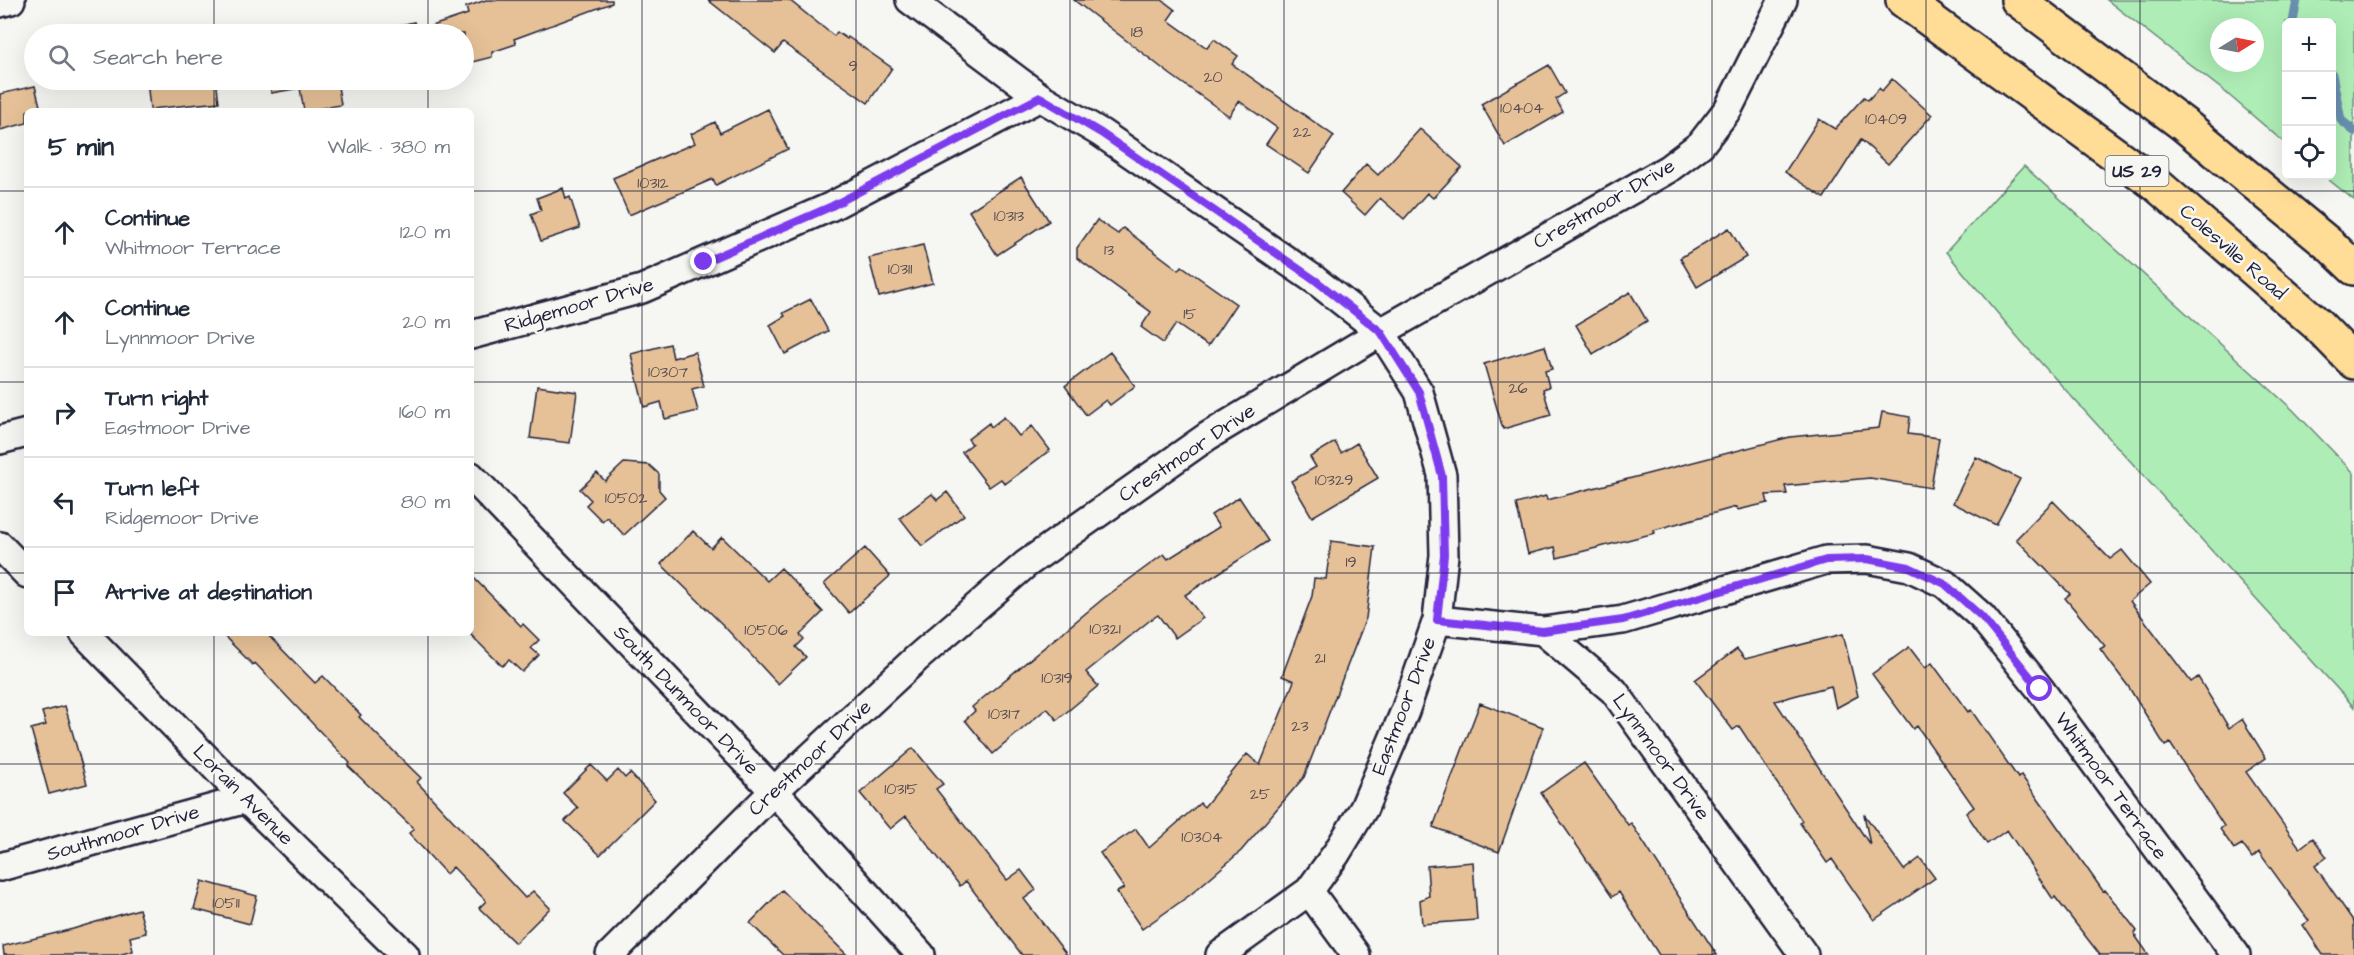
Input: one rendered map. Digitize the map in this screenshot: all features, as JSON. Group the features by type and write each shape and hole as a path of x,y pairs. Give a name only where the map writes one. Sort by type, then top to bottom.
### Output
{"highway":[{"name":"Colesville Road","path":"1903,0 2157,185 2317,324 2354,362"},
{"path":"2018,0 2183,124 2331,246 2354,268"}],"street":[{"path":"0,3 11,0"},
{"name":"Eastmoor Drive","path":"910,0 1040,97 1101,133 1315,280 1381,332 1419,392 1442,476 1444,555 1437,620 1405,711 1364,808 1336,854 1309,891 1220,955"},
{"name":"Crestmoor Drive","path":"610,955 774,791 916,659 1026,564 1208,436 1381,332 1668,169 1701,144 1728,109 1783,0"},
{"name":"Ridgemoor Drive","path":"474,334 642,289 830,207 1040,97"},
{"path":"0,440 24,434"},
{"name":"South Dunmoor Drive","path":"474,480 774,791 921,955"},
{"path":"0,546 24,571"},
{"name":"Whitmoor Terrace","path":"1543,631 1623,620 1826,560 1867,559 1909,567 1945,584 1982,617 2040,689 2236,955"},
{"path":"1437,620 1543,631"},
{"name":"Lynnmoor Drive","path":"1543,631 1614,691 1804,955"},
{"name":"Lorain Avenue","path":"87,636 246,799 405,955"},
{"name":"Southmoor Drive","path":"0,867 246,799"},
{"path":"1309,891 1356,955"}],"green space":[{"path":"2107,0 2354,0 2354,200 2329,180 2336,180 2336,18 2282,18 2282,141 2224,91"},
{"path":"2024,166 2292,409 2354,473 2354,707 2021,341 1946,252"}],"building":[{"path":"486,0 612,0 612,3 514,39 516,44 492,52 492,57 474,62 474,24 438,24 468,14 466,7"},
{"path":"708,0 789,0 834,36 837,32 847,39 848,37 892,68 868,103 783,43 775,53"},
{"path":"1074,0 1162,0 1175,10 1168,20 1207,48 1214,39 1238,56 1232,64 1334,136 1309,173 1266,144 1277,128 1239,101 1229,116 1171,75"},
{"path":"1549,65 1565,93 1556,99 1563,112 1505,146 1481,104"},
{"path":"1892,79 1932,115 1888,164 1861,140 1824,198 1785,172 1819,119 1835,129 1864,97 1868,100 1879,88 1882,91"},
{"path":"24,89 36,90 40,108 24,108 24,124 0,130 0,94"},
{"path":"148,90 217,90 219,102 150,108"},
{"path":"271,90 288,90 271,93"},
{"path":"300,90 339,90 341,105 303,108"},
{"path":"768,109 788,149 716,185 713,179 629,215 613,178 695,143 691,134 715,122 720,133"},
{"path":"1420,129 1462,167 1433,198 1427,193 1404,219 1380,198 1365,215 1341,193 1366,164 1378,175"},
{"path":"1021,177 1049,221 997,255 969,211"},
{"path":"563,188 566,199 570,197 580,228 541,241 531,214 541,210 537,198"},
{"path":"1097,220 1118,234 1123,228 1179,270 1182,266 1236,304 1208,346 1176,324 1163,343 1141,327 1151,312 1077,258 1077,248"},
{"path":"1729,228 1746,257 1697,287 1680,258"},
{"path":"923,245 933,283 879,297 869,258"},
{"path":"1630,292 1647,321 1593,354 1576,325"},
{"path":"811,299 828,331 785,354 770,325 785,316 783,313"},
{"path":"670,344 673,358 695,352 704,386 692,389 698,411 665,419 661,402 644,407 631,354"},
{"path":"1545,346 1552,369 1545,371 1549,387 1543,389 1551,415 1503,429 1484,364"},
{"path":"1110,352 1135,386 1110,405 1106,400 1086,415 1065,386"},
{"path":"537,386 577,392 570,443 530,438"},
{"path":"1882,412 1910,417 1908,434 1939,438 1931,488 1870,478 1785,486 1787,494 1766,495 1768,503 1737,510 1736,507 1654,530 1655,533 1557,558 1555,547 1528,554 1516,504 1546,496 1547,500 1790,437 1879,428"},
{"path":"1004,417 1019,436 1032,426 1050,450 1005,484 1001,479 989,487 962,452 972,444 968,439 989,423 991,427"},
{"path":"1335,442 1341,453 1357,443 1378,478 1312,517 1291,481 1316,467 1310,457"},
{"path":"1976,457 2020,479 1996,525 1953,503"},
{"path":"624,463 649,465 659,474 659,490 665,497 624,535 607,517 602,521 586,505 591,500 580,489 597,473 605,481"},
{"path":"947,492 964,515 922,546 900,518 932,494 937,500"},
{"path":"1239,497 1268,541 1185,595 1203,618 1175,638 1158,615 1086,672 1098,686 1057,720 1047,708 993,754 965,720 975,711 972,707 1104,598 1164,554 1168,559 1219,527 1211,515"},
{"path":"2053,501 2110,559 2122,550 2150,584 2130,601 2191,682 2198,677 2229,728 2242,719 2266,758 2246,772 2300,848 2313,838 2327,857 2315,866 2354,922 2354,955 2323,955 2303,925 2309,921 2259,852 2252,858 2242,844 2234,849 2220,829 2224,826 2170,743 2165,746 2128,686 2100,649 2105,646 2065,598 2070,594 2016,539"},
{"path":"693,531 711,548 722,537 767,581 781,568 823,612 800,635 804,639 796,647 806,657 778,684 661,564"},
{"path":"1331,541 1375,547 1366,618 1304,777 1241,851 1190,895 1142,929 1117,892 1124,888 1100,853 1136,829 1149,848 1200,803 1204,807 1247,754 1260,765 1294,681 1282,676 1312,596 1314,578 1326,579"},
{"path":"865,548 890,576 849,613 824,584"},
{"path":"474,578 521,626 523,624 539,640 531,648 539,655 522,672 509,660 502,666 472,636 474,636"},
{"path":"1843,634 1858,696 1836,708 1831,686 1775,701 1870,845 1864,814 1904,870 1920,858 1935,878 1874,920 1832,859 1827,863 1739,726 1733,730 1695,680 1737,649 1745,659"},
{"path":"224,636 269,636 315,683 323,676 361,715 359,717 421,778 417,782 525,898 533,891 550,908 515,943 479,908 486,901 453,867 446,874 409,833 414,829 348,766 350,763 255,663 253,665"},
{"path":"1909,647 1925,668 1932,663 1968,712 1971,710 2018,778 2021,775 2103,891 2105,890 2137,931 2134,934 2149,955 2100,955 2055,897 2053,899 2007,830 1987,844 1966,813 1974,807 1917,726 1913,729 1872,674"},
{"path":"1480,703 1543,727 1499,852 1433,827"},
{"path":"65,706 87,784 49,794 31,729 46,725 42,712"},
{"path":"913,748 943,784 936,789 1007,880 1021,870 1036,890 1024,899 1067,955 1022,955 966,881 960,886 906,816 890,829 860,793"},
{"path":"1584,763 1628,825 1631,823 1717,955 1659,955 1619,892 1612,897 1541,793"},
{"path":"591,765 607,781 618,770 625,778 630,773 655,800 600,855 565,821 578,808 563,793"},
{"path":"1473,862 1477,920 1422,924 1420,900 1429,896 1427,866"},
{"path":"202,881 257,896 250,924 194,909"},
{"path":"782,890 847,955 783,955 750,923"},
{"path":"139,909 146,933 130,937 133,951 118,955 4,955 3,946 73,929"}],"waterway":[{"path":"2294,18 2297,0"},
{"path":"2336,94 2341,120 2354,131"}],"route":[{"path":"704,262 830,207 1040,97 1101,133 1315,280 1381,332 1419,392 1442,476 1444,555 1437,620 1543,631 1623,620 1826,560 1867,559 1909,567 1945,584 1982,617 2040,689"}]}
